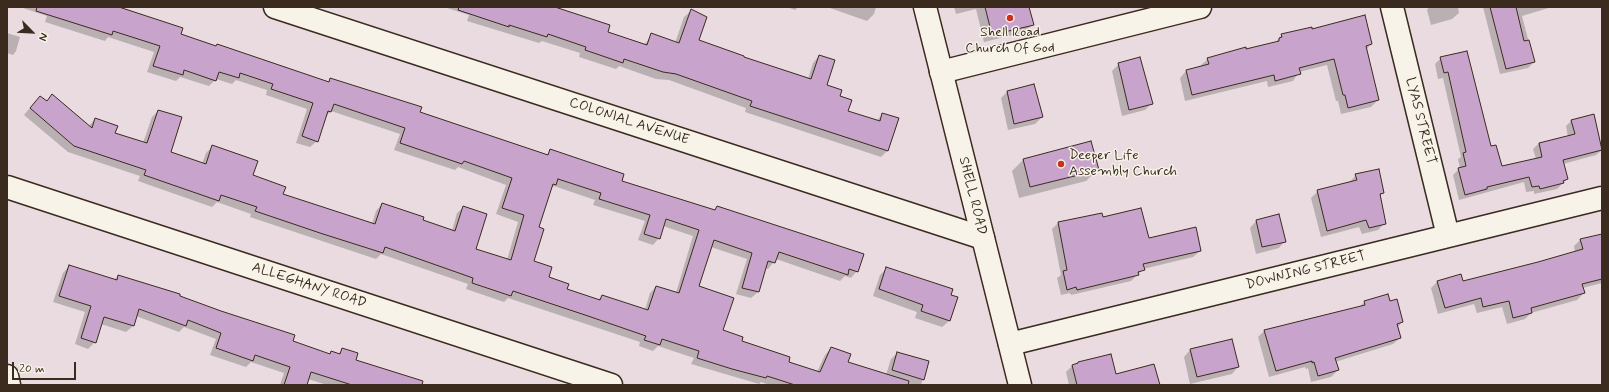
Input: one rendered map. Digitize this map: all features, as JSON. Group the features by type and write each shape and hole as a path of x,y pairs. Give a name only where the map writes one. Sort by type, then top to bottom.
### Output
{"street":[{"name":"COLONIAL AVENUE","path":"275,7 983,238"},
{"name":"SHELL ROAD","path":"925,7 1020,385"},
{"path":"941,72 1200,7"},
{"name":"LYAS STREET","path":"1392,7 1448,236"},
{"name":"ALLEGHANY ROAD","path":"7,187 611,385"},
{"name":"DOWNING STREET","path":"1010,344 1602,198"},
{"path":"7,376 8,385"}],"building":[{"path":"37,7 119,7 183,28 181,34 216,46 217,44 329,82 330,78 422,107 420,112 548,155 550,149 624,174 622,181 715,210 717,206 864,254 858,272 849,269 848,275 779,252 775,263 768,261 759,292 742,288 752,253 714,240 699,286 734,298 723,330 743,337 742,341 790,357 789,362 820,372 831,347 851,354 848,362 909,381 908,385 795,385 767,376 766,378 732,369 697,358 699,351 662,339 660,345 644,340 646,336 588,316 513,291 511,296 472,283 473,278 385,247 383,253 323,234 255,211 257,207 221,195 219,201 144,175 146,170 74,146 30,108 40,96 47,101 52,94 92,128 95,118 118,126 115,133 147,143 158,110 182,117 171,152 206,164 212,145 258,161 253,175 286,187 283,194 375,224 382,203 424,217 423,220 455,231 463,206 487,214 476,249 511,260 524,215 502,208 512,178 464,161 462,164 400,143 405,128 334,104 331,112 328,111 318,142 302,136 313,103 271,89 273,84 240,73 239,78 219,72 216,81 184,70 183,75 153,66 160,46 113,31 112,35 36,11","holes":["558,179 601,193 599,199 650,215 644,234 660,239 666,219 699,230 679,293 656,286 648,310 602,295 600,300 567,289 569,284 549,277 552,267 534,261 544,229 539,227 553,184 556,185"]},
{"path":"459,7 555,7 610,25 608,32 647,45 651,33 679,43 691,9 707,17 699,40 744,57 811,79 819,55 835,60 827,85 842,90 840,96 852,100 848,111 880,121 882,113 899,118 888,151 750,106 752,101 676,74 663,72 624,59 623,63 585,50 586,47 548,34 547,37 509,25 509,27 458,10"},
{"name":"Shell Road Church Of God","path":"985,7 1029,7 1034,25 992,35"},
{"path":"1490,7 1516,7 1524,41 1529,40 1535,62 1506,69"},
{"path":"1365,15 1372,44 1366,46 1379,100 1348,108 1345,95 1343,95 1334,59 1299,68 1301,74 1275,81 1274,75 1192,95 1186,70 1209,64 1207,58 1246,47 1246,49 1279,41 1279,38 1282,37 1281,34 1312,27 1312,29"},
{"path":"1467,51 1491,146 1496,145 1502,166 1542,157 1539,143 1575,134 1571,120 1594,114 1602,150 1563,160 1568,179 1563,181 1564,183 1540,189 1539,186 1532,187 1529,177 1487,187 1487,189 1465,195 1458,168 1466,166 1463,153 1466,152 1448,72 1444,73 1440,57"},
{"path":"1140,57 1153,104 1129,110 1118,63"},
{"path":"1034,84 1043,117 1014,124 1007,91"},
{"name":"Deeper Life Assembly Church","path":"1091,141 1099,170 1030,187 1023,159"},
{"path":"1379,169 1384,193 1380,194 1386,224 1369,228 1366,220 1327,231 1317,190 1357,180 1355,174"},
{"path":"1141,208 1149,238 1196,227 1201,251 1143,264 1145,270 1138,272 1139,275 1077,290 1076,287 1067,290 1063,271 1067,270 1058,222 1102,213 1103,217"},
{"path":"1279,214 1286,242 1262,247 1256,220"},
{"path":"1602,234 1602,279 1582,284 1585,293 1531,308 1532,313 1513,318 1509,301 1483,307 1481,298 1445,308 1437,281 1461,274 1463,281 1538,262 1583,249 1580,239"},
{"path":"69,265 117,280 118,275 180,294 180,296 221,311 295,335 293,341 330,354 331,351 340,354 342,348 358,353 356,360 423,381 422,385 352,385 311,372 307,385 284,385 290,367 255,355 253,361 216,348 221,333 188,320 186,326 139,309 134,326 104,317 96,343 81,338 91,306 59,296"},
{"path":"886,267 953,289 951,295 958,297 950,321 921,311 923,305 879,289"},
{"path":"1388,294 1390,301 1397,299 1403,322 1397,324 1401,338 1335,358 1339,370 1318,376 1314,362 1312,363 1312,361 1276,371 1264,330 1365,305 1364,301"},
{"path":"1232,339 1239,367 1197,377 1190,349"},
{"path":"897,352 929,361 924,380 892,370"},
{"path":"1111,354 1116,374 1154,364 1160,385 1077,385 1072,365 1078,362"}],"place":[{"name":"Shell Road Church Of God","path":"1010,18"},
{"name":"Deeper Life Assembly Church","path":"1061,164"}]}
